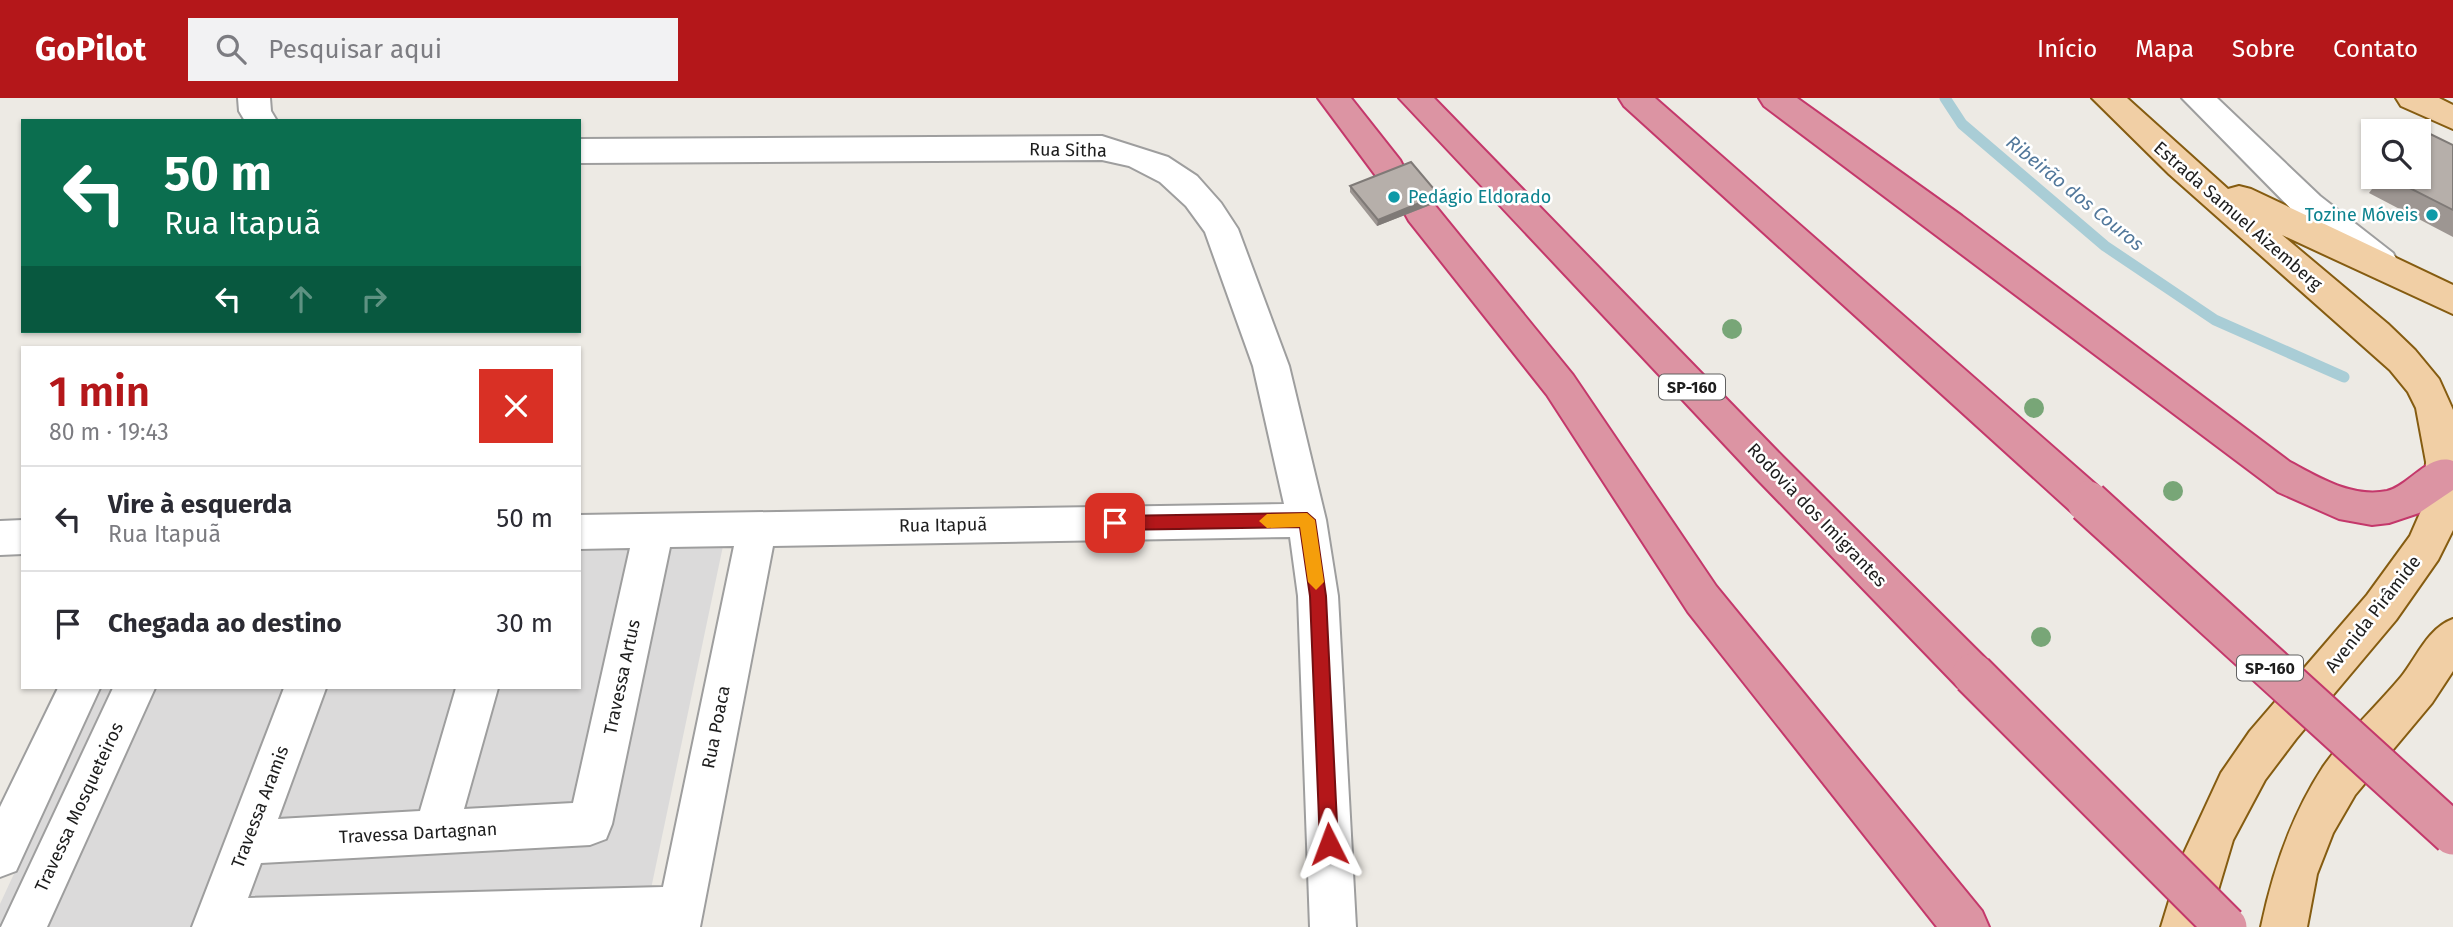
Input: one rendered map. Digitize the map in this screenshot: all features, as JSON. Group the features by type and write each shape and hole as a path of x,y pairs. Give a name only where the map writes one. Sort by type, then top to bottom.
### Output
{"highway":[{"path":"1334,98 1388,168"},
{"name":"Rodovia dos Imigrantes","path":"1415,98 1973,674 2226,927"},
{"name":"SP-160","path":"1635,98 2088,502 2453,834"},
{"path":"1775,98 1951,225 2277,472 2296,483 2344,504 2373,509 2403,503 2446,474"},
{"path":"1421,212 1560,385 1702,599 1966,927"}],"main road":[{"name":"Estrada Samuel Aizemberg","path":"2108,98 2181,168 2371,331"},
{"path":"2412,98 2453,118"},
{"path":"2181,168 2315,237 2453,300"},
{"name":"Avenida Pirâmide","path":"2184,927 2197,872 2219,818 2264,746 2360,636 2412,568 2439,517 2446,474 2441,431 2430,398 2417,376 2371,331"},
{"path":"2284,927 2295,874 2328,800 2340,780 2417,689 2453,637"}],"street":[{"path":"254,98 255,111 260,119"},
{"path":"2197,98 2308,205 2402,276"},
{"name":"Rua Sitha","path":"581,152 1102,148 1139,155 1178,179 1211,211 1222,229 1271,366 1307,520 1318,596 1333,927"},
{"name":"Rua Itapuã","path":"581,532 1307,520"},
{"name":"Rua Poaca","path":"678,918 757,528"},
{"name":"Travessa Artus","path":"590,824 654,529"},
{"path":"0,538 21,537"},
{"path":"0,855 79,689"},
{"name":"Travessa Mosqueteiros","path":"24,927 134,689"},
{"name":"Travessa Aramis","path":"216,925 305,689"},
{"path":"436,832 477,689"},
{"name":"Travessa Dartagnan","path":"247,842 590,824"},
{"path":"216,925 678,918"}],"shaded area":[{"path":"723,546 643,927 0,927 0,904 100,689 581,689 581,548"}],"building":[{"path":"2431,134 2453,145 2453,210 2412,189 2431,189"},
{"name":"Pedágio Eldorado","path":"1411,162 1439,195 1378,220 1350,186"}],"waterway":[{"name":"Ribeirão dos Couros","path":"1945,98 1962,124 2105,246 2215,320 2344,377"}],"slow traffic":[{"path":"1267,521 1307,520 1316,582"}],"place":[{"name":"Pedágio Eldorado","path":"1394,197"},
{"name":"Tozine Móveis","path":"2432,215"}],"route":[{"path":"1115,523 1307,520 1318,596 1329,844"}]}
